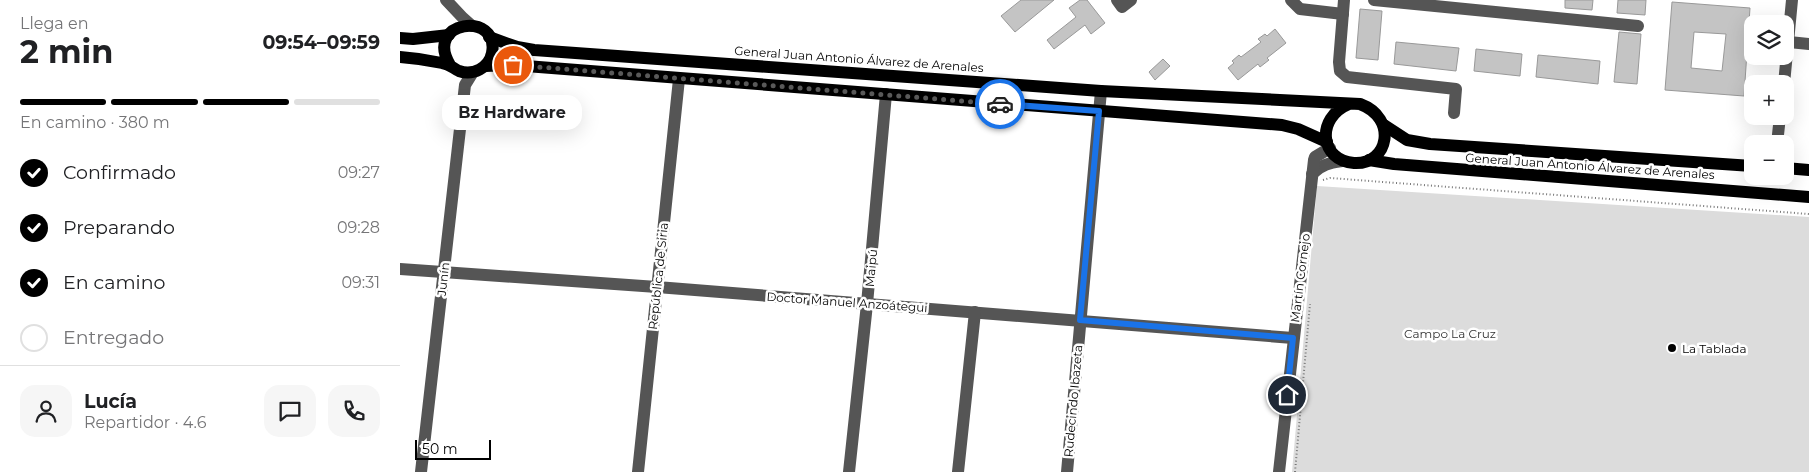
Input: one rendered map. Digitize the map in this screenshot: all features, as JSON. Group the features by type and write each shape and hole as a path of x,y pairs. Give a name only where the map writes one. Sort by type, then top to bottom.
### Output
{"main road":[{"path":"400,38 452,32 466,25 472,26"},
{"name":"General Juan Antonio Álvarez de Arenales","path":"472,26 479,28 489,37 517,47 534,50 1101,92 1360,104 1371,108 1379,115 1384,125 1407,140 1430,144 1744,165"},
{"path":"450,65 444,50 445,42 452,32"},
{"path":"485,66 492,52 489,37"},
{"path":"400,57 450,65 461,72 473,72 485,66 513,65 1282,125 1298,129 1328,145"},
{"path":"1343,161 1333,154 1328,145 1326,130 1330,118 1336,111 1349,104"},
{"path":"1369,160 1380,150 1385,134 1384,125"},
{"name":"General Juan Antonio Álvarez de Arenales","path":"1343,161 1360,163 1369,160 1394,164 1809,197"},
{"path":"1794,169 1809,170"}],"street":[{"path":"446,0 472,26"},
{"path":"446,0 452,32"},
{"path":"1117,0 1122,7 1131,0"},
{"path":"1292,0 1300,9 1343,14"},
{"path":"1344,0 1339,62 1340,71 1347,77 1456,89 1454,113"},
{"path":"1374,0 1638,26"},
{"path":"1791,15 1792,0"},
{"path":"1794,42 1809,44"},
{"name":"Junín","path":"421,472 465,85 473,72"},
{"name":"República de Siria","path":"638,472 679,79"},
{"name":"Rudecindo Ibazeta","path":"1067,472 1101,92"},
{"name":"Maipú","path":"849,472 867,304 886,94"},
{"name":"Martín Cornejo","path":"1279,472 1293,338 1317,178 1315,157 1328,145"},
{"path":"1317,178 1319,167 1328,163 1343,161"},
{"name":"Doctor Manuel Anzoátegui","path":"400,269 1080,320 1293,338"},
{"path":"958,472 975,312"}],"path":[{"path":"1317,178 1323,180 1330,178 1809,214"},
{"path":"1295,472 1311,299"}],"green space":[{"name":"Campo La Cruz","path":"1317,186 1809,217 1809,472 1292,472"}],"building":[{"path":"1021,0 1054,0 1015,32 1001,16"},
{"path":"1080,0 1087,0 1105,23 1091,34 1085,25 1054,49 1047,40 1076,17 1069,8"},
{"path":"1565,0 1593,0 1592,10 1565,8"},
{"path":"1618,0 1646,0 1645,15 1617,13"},
{"path":"1672,2 1750,8 1750,15 1744,15 1744,65 1746,65 1744,96 1665,90","holes":["1694,32 1726,34 1722,71 1691,68"]},
{"path":"1360,9 1382,11 1378,60 1356,58"},
{"path":"1275,29 1286,43 1267,58 1269,60 1260,67 1258,64 1238,80 1228,68 1234,63 1232,61 1239,55 1241,57 1261,42 1258,39 1265,34 1267,36"},
{"path":"1619,32 1641,34 1637,84 1614,82"},
{"path":"1396,42 1459,48 1456,71 1394,64"},
{"path":"1476,49 1522,54 1520,76 1474,71"},
{"path":"1538,55 1600,61 1598,84 1536,77"},
{"path":"1163,59 1170,66 1155,80 1149,72"}],"way so far":[{"path":"513,65 1000,104"}],"place":[{"name":"Bz Hardware","path":"513,65"},
{"name":"La Tablada","path":"1672,348"}],"route":[{"path":"1000,104 1099,111 1080,320 1293,338 1287,395"}]}
